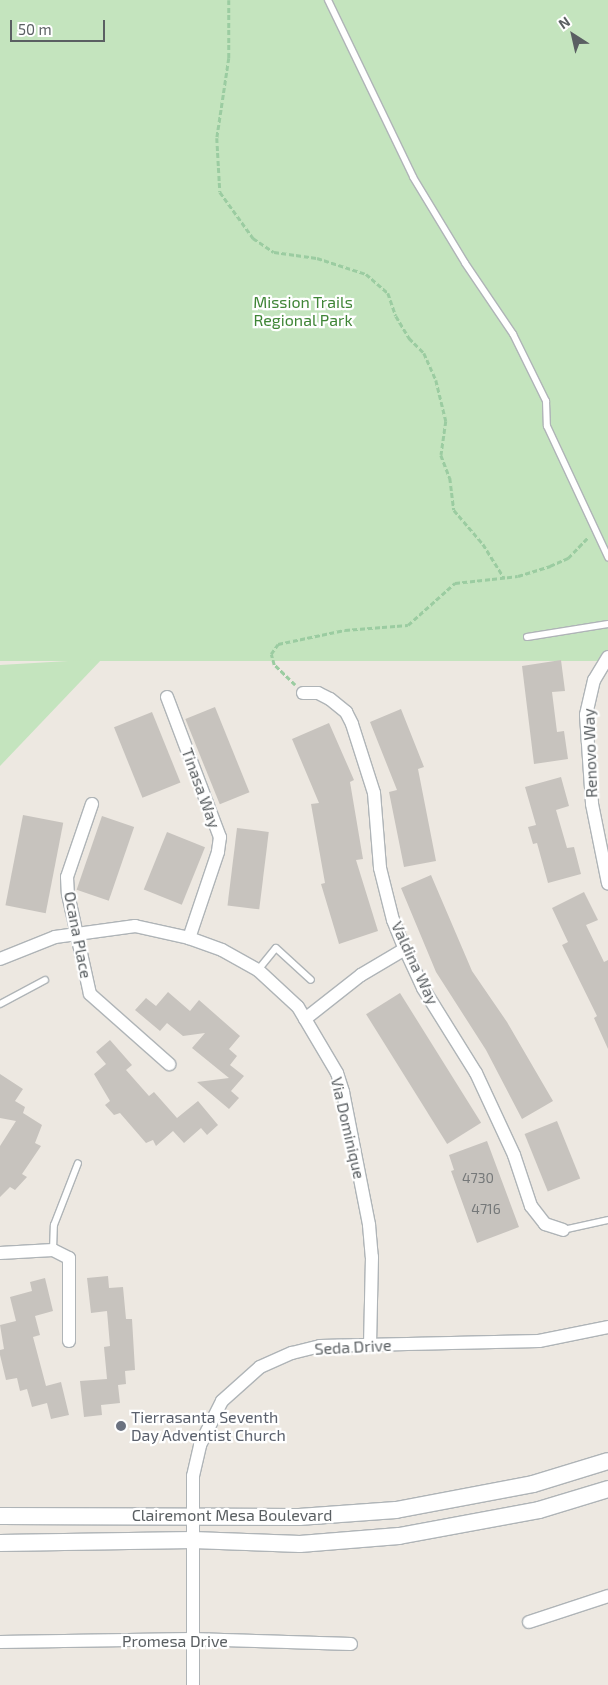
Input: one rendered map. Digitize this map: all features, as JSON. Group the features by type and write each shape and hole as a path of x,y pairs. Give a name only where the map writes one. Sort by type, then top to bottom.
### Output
{"street":[{"name":"Renovo Way","path":"608,657 594,680 586,715 592,804 608,882"},
{"name":"Valdina Way","path":"303,693 318,693 330,699 346,712 352,724 374,793 380,868 393,920 405,949 422,988 476,1073 514,1155 531,1206 545,1224 563,1230"},
{"name":"Tinasa Way","path":"168,697 220,837 218,852 189,938"},
{"name":"Ocana Place","path":"92,804 67,877 76,932 90,994 169,1064"},
{"name":"Via Dominique","path":"0,959 33,944 76,932 135,926 189,938 222,950 258,970 305,1019 337,1073 343,1092 369,1225 372,1257 370,1345"},
{"path":"305,1019 361,975 405,949"},
{"path":"0,1253 53,1250 69,1258 69,1341"},
{"name":"Seda Drive","path":"193,1685 193,1476 200,1445 222,1402 260,1367 292,1353 320,1346 539,1341 608,1327"},
{"name":"Clairemont Mesa Boulevard","path":"0,1516 193,1514 299,1517 396,1510 533,1484 608,1461"},
{"name":"Clairemont Mesa Boulevard","path":"0,1543 193,1540 300,1544 399,1536 539,1510 608,1489"},
{"path":"529,1622 608,1596"},
{"name":"Promesa Drive","path":"0,1642 192,1639 351,1644"}],"lane":[{"path":"328,0 413,177 465,263 513,334 546,401 547,426 608,557"},
{"path":"527,637 608,624"},
{"path":"258,970 276,948 311,980"},
{"path":"0,1004 45,980"},
{"path":"53,1250 54,1225 78,1163"},
{"path":"563,1230 608,1220"}],"path":[{"path":"229,0 229,58 217,138 220,192 253,238 274,252 317,258 366,274 388,293 396,316 409,338 424,353 436,380 446,421 442,456 450,478 454,510 483,544 504,578"},
{"path":"303,693 274,665 271,654 278,644 345,630 408,625 455,583 504,578 568,558 594,530"}],"green space":[{"name":"Mission Trails Regional Park","path":"0,0 608,0 608,661 0,661"},
{"path":"102,659 0,766 0,665"}],"building":[{"path":"561,660 565,691 552,692 557,732 564,731 568,759 534,764 522,666"},
{"path":"215,707 249,792 220,804 185,719"},
{"path":"401,709 424,767 418,769 436,861 404,867 389,792 397,790 370,722"},
{"path":"152,712 180,782 142,798 114,727"},
{"path":"329,723 354,780 350,782 363,859 356,860 378,931 339,944 321,884 325,883 311,804 319,803 292,739"},
{"path":"561,777 569,806 556,810 567,848 574,847 581,874 548,883 537,843 533,844 528,827 536,825 525,787"},
{"path":"23,815 63,823 46,913 5,905"},
{"path":"102,816 134,827 109,901 77,890"},
{"path":"237,828 269,832 259,909 227,905"},
{"path":"167,832 205,847 182,905 144,889"},
{"path":"431,875 472,971 507,1022 553,1101 522,1119 486,1050 436,972 401,888"},
{"path":"584,892 598,920 586,925 604,962 608,960 608,1049 594,1018 597,1016 562,945 568,942 552,908"},
{"path":"168,992 190,1011 199,1000 240,1036 229,1049 237,1056 230,1065 244,1076 231,1091 239,1098 229,1109 197,1082 229,1078 192,1048 205,1033 183,1036 167,1023 160,1031 135,1010 146,998 156,1006"},
{"path":"400,993 481,1123 447,1144 366,1014"},
{"path":"110,1040 132,1065 126,1070 149,1096 154,1092 177,1118 198,1101 218,1125 207,1135 201,1128 184,1143 173,1131 156,1146 153,1140 146,1143 120,1113 114,1115 105,1105 110,1101 94,1074 106,1064 96,1052"},
{"path":"0,1074 23,1089 15,1101 25,1107 23,1113 42,1125 35,1143 41,1146 22,1174 27,1177 15,1190 10,1187 0,1197 0,1146 16,1121 0,1118"},
{"path":"557,1121 580,1178 548,1192 525,1134"},
{"path":"487,1141 519,1227 477,1243 451,1171 454,1170 449,1155"},
{"path":"108,1276 109,1288 123,1287 126,1319 132,1319 135,1370 125,1371 126,1384 118,1385 120,1403 101,1405 102,1415 84,1417 80,1381 107,1379 104,1347 110,1346 107,1311 91,1313 87,1278"},
{"path":"45,1278 53,1311 35,1316 40,1335 33,1337 46,1386 61,1382 69,1415 51,1419 47,1403 32,1407 27,1389 20,1391 17,1378 6,1380 0,1355 0,1350 4,1349 0,1325 16,1321 10,1297 32,1291 30,1282"}],"place":[{"name":"Tierrasanta Seventh Day Adventist Church","path":"121,1426"}]}
